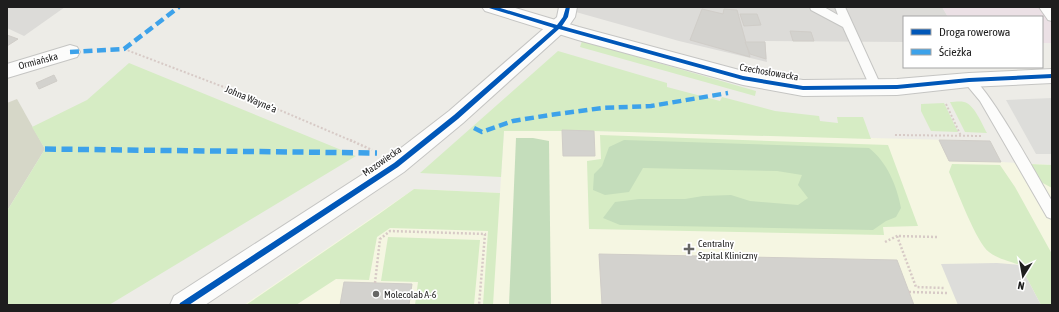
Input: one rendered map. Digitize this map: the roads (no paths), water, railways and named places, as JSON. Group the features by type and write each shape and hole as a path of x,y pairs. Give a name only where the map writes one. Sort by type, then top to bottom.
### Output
{"street":[{"name":"Czechosłowacka","path":"491,7 743,78 803,88 876,88 969,80 1052,76"},
{"name":"Mazowiecka","path":"183,305 396,165 456,118 558,27 568,13 568,7"},
{"name":"Ormiańska","path":"7,71 39,60 70,52"}],"lane":[{"path":"815,7 847,24"},
{"path":"840,7 876,88"},
{"path":"1044,7 1052,16"},
{"path":"969,80 984,98 1052,213"}],"place":[{"name":"Centralny Szpital Kliniczny","path":"689,249"},
{"name":"Molecolab A-6","path":"376,294"}]}
